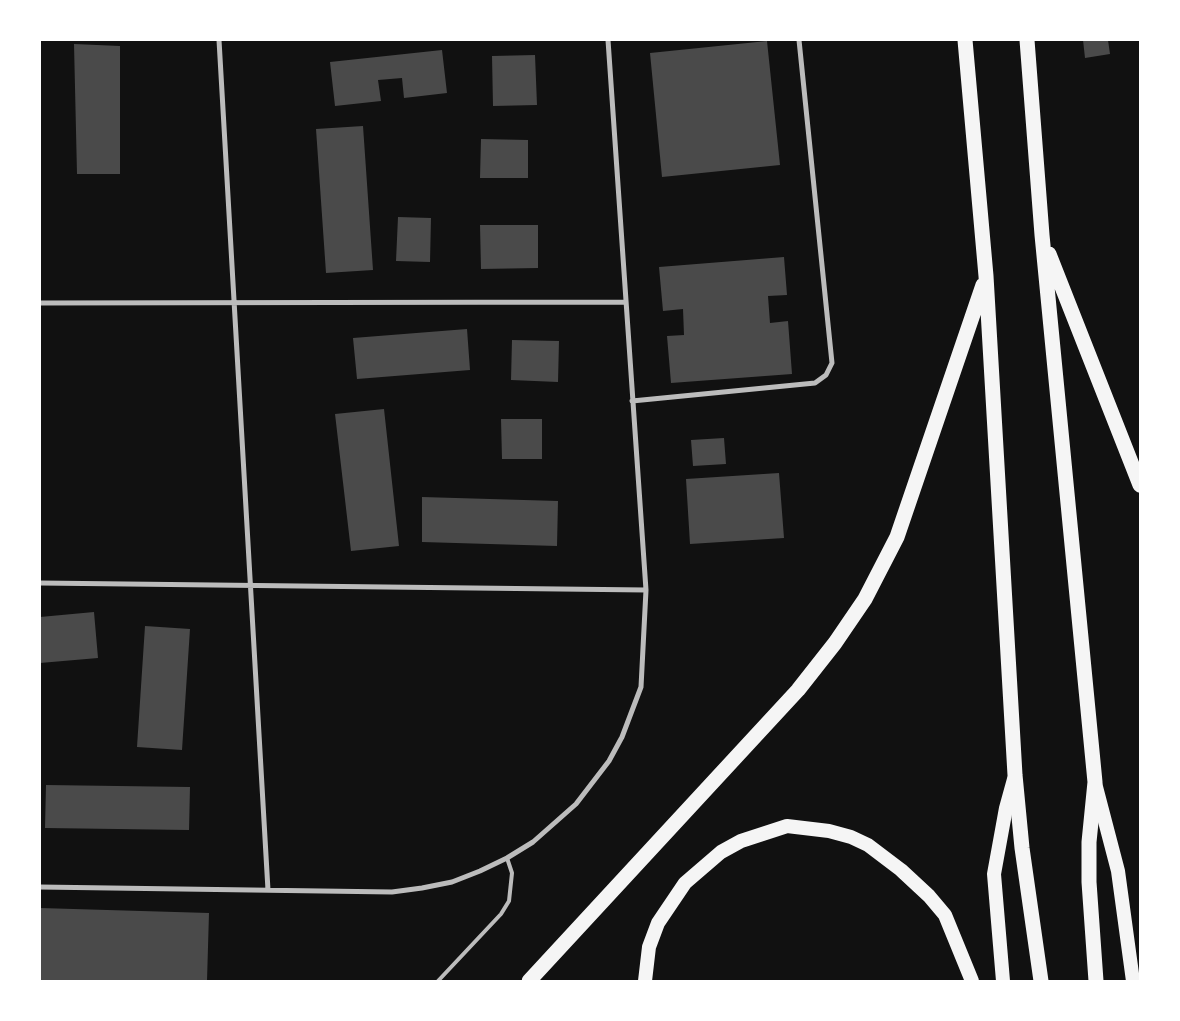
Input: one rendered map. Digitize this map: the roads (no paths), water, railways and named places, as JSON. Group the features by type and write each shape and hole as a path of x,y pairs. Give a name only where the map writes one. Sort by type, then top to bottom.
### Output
{"highway":[{"path":"966,40 986,276 1015,776 1022,848 1041,981"},
{"path":"1026,40 1042,235 1095,782 1118,871 1133,980"},
{"path":"1042,235 1140,485"},
{"path":"530,981 798,690 836,643 866,599 897,537 986,276"},
{"path":"1003,981 994,874 1006,808 1015,776"},
{"path":"1095,782 1089,842 1089,882 1096,981"},
{"path":"645,981 649,947 658,923 686,883 721,852 741,841 787,826 829,831 851,837 868,845 901,870 929,896 945,915 972,981"},
{"path":"1133,980 1140,963"}],"street":[{"path":"219,40 268,890"},
{"path":"40,886 392,892 422,888 452,882 508,858 534,842 576,804 594,783 622,737 641,687 646,590 608,40"},
{"path":"632,400 815,382 826,375 832,363 799,40"},
{"path":"40,303 625,302"},
{"path":"40,583 646,590"}],"lane":[{"path":"438,981 501,914 509,901 512,873 508,858"}]}
